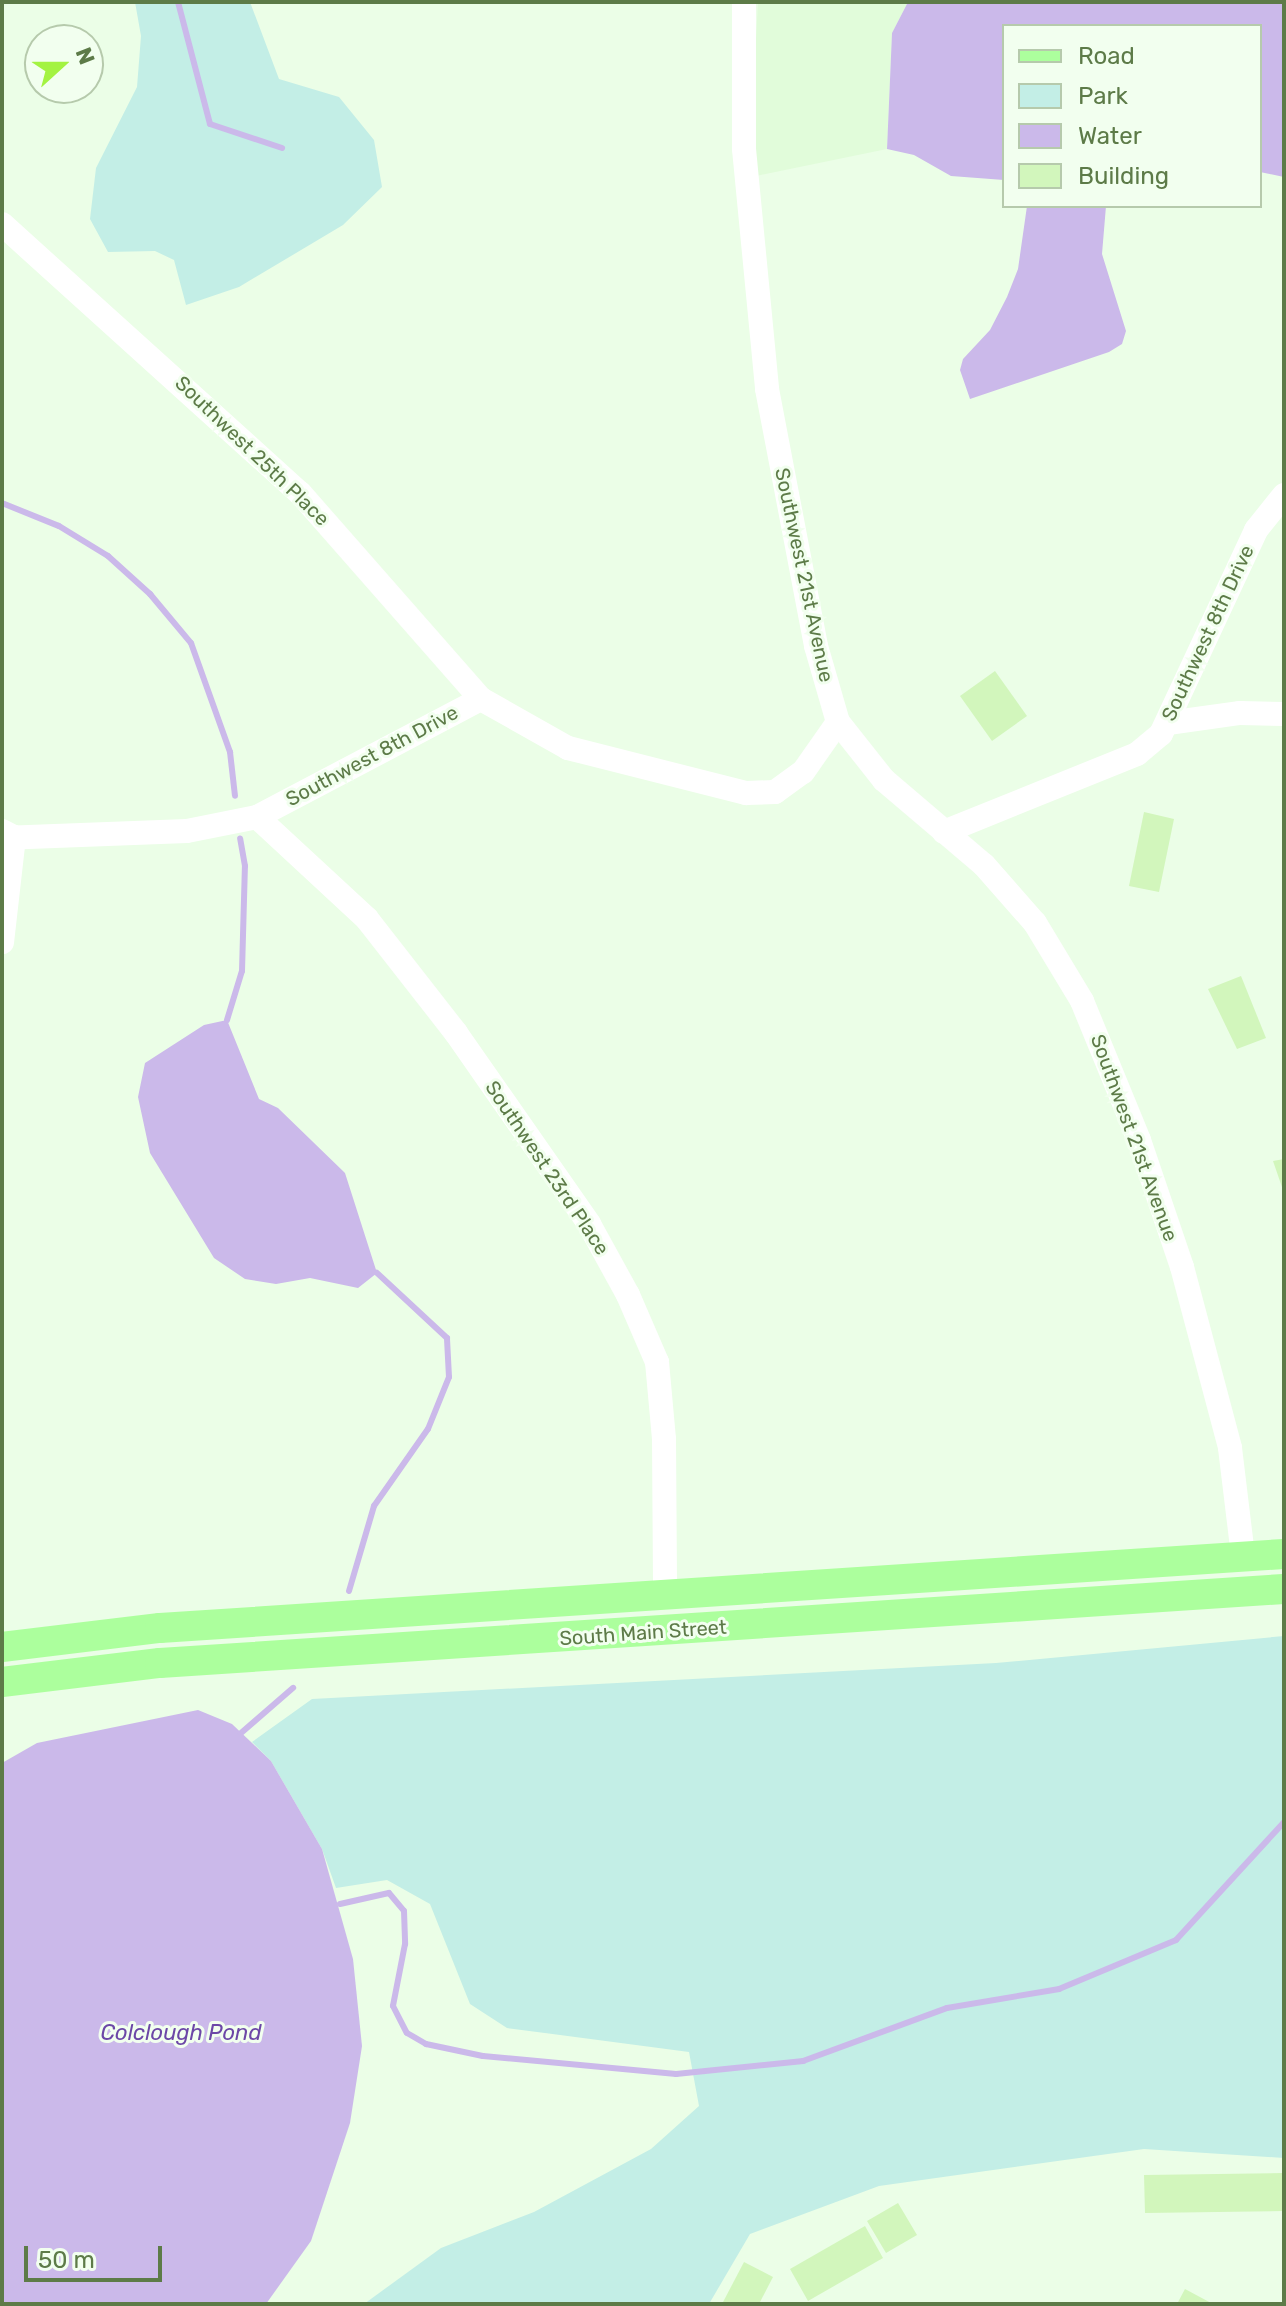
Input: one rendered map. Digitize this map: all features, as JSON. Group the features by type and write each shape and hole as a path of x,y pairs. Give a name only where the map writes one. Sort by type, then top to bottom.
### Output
{"main road":[{"name":"South Main Street","path":"2,1647 160,1628 1284,1554"},
{"path":"1242,1592 1243,1556"},
{"name":"South Main Street","path":"2,1682 160,1663 1284,1589"},
{"path":"665,1596 665,1632"}],"street":[{"name":"Southwest 21st Avenue","path":"744,2 744,149 767,389 816,646 838,722 884,780 984,865 1035,923 1082,1001 1139,1140 1182,1267 1230,1448 1243,1556"},
{"name":"Southwest 25th Place","path":"2,224 300,493 481,699"},
{"name":"Southwest 8th Drive","path":"944,832 1137,754 1168,723 1256,530 1284,495"},
{"name":"Southwest 8th Drive","path":"6,836 187,831 257,817 481,699 568,748 746,793 775,792 803,772 838,722"},
{"path":"1168,723 1240,713 1284,714"},
{"name":"Southwest 23rd Place","path":"257,817 367,919 456,1033 589,1224 628,1295 657,1362 664,1439 665,1596"},
{"path":"2,942 6,836"}],"shaded area":[{"path":"758,2 908,2 892,33 887,149 756,176 751,130"}],"green space":[{"path":"135,2 250,2 279,79 339,97 374,140 382,187 343,225 239,287 186,305 174,260 155,251 108,252 90,219 96,168 137,87 141,36"},
{"path":"1284,1636 1284,2158 1144,2149 879,2186 750,2234 709,2304 364,2304 441,2248 534,2212 651,2149 699,2106 689,2052 507,2028 470,2004 430,1904 387,1880 336,1888 322,1849 271,1761 252,1742 312,1699 996,1663"}],"water":[{"path":"908,2 1284,2 1284,177 1262,172 1262,24 1002,24 1002,180 951,176 914,155 887,149 892,33"},
{"path":"1027,208 1106,208 1102,254 1126,331 1122,344 1109,352 970,399 960,370 963,359 990,330 1018,269"},
{"path":"227,1020 259,1099 278,1108 345,1173 377,1273 358,1288 310,1278 276,1284 245,1279 214,1258 150,1153 138,1097 145,1063 204,1025"},
{"name":"Colclough Pond","path":"198,1710 232,1724 271,1761 322,1849 353,1959 362,2046 350,2123 311,2241 266,2304 2,2304 2,1763 37,1743"}],"building":[{"path":"995,671 1027,716 992,741 960,696"},
{"path":"1144,812 1174,819 1159,892 1129,886"},
{"path":"1241,976 1266,1038 1237,1049 1208,989"},
{"path":"1284,1159 1284,1190 1283,1190 1273,1161"},
{"path":"1284,2173 1284,2211 1145,2213 1144,2175"},
{"path":"898,2203 917,2235 886,2253 867,2221"},
{"path":"865,2226 883,2258 808,2301 790,2269"},
{"path":"744,2262 773,2277 759,2304 722,2304"},
{"path":"1185,2289 1213,2304 1177,2304"}],"waterway":[{"path":"178,2 210,124 282,148"},
{"path":"2,503 59,526 108,556 150,594 191,643 230,752 235,796"},
{"path":"227,1020 242,971 245,866 240,838"},
{"path":"349,1591 374,1506 428,1429 449,1377 447,1338 377,1273"},
{"path":"241,1733 293,1688"},
{"path":"340,1904 389,1893 404,1911 405,1944 393,2006 407,2033 426,2044 483,2056 676,2074 803,2061 947,2008 1059,1989 1176,1940 1284,1822"}]}
